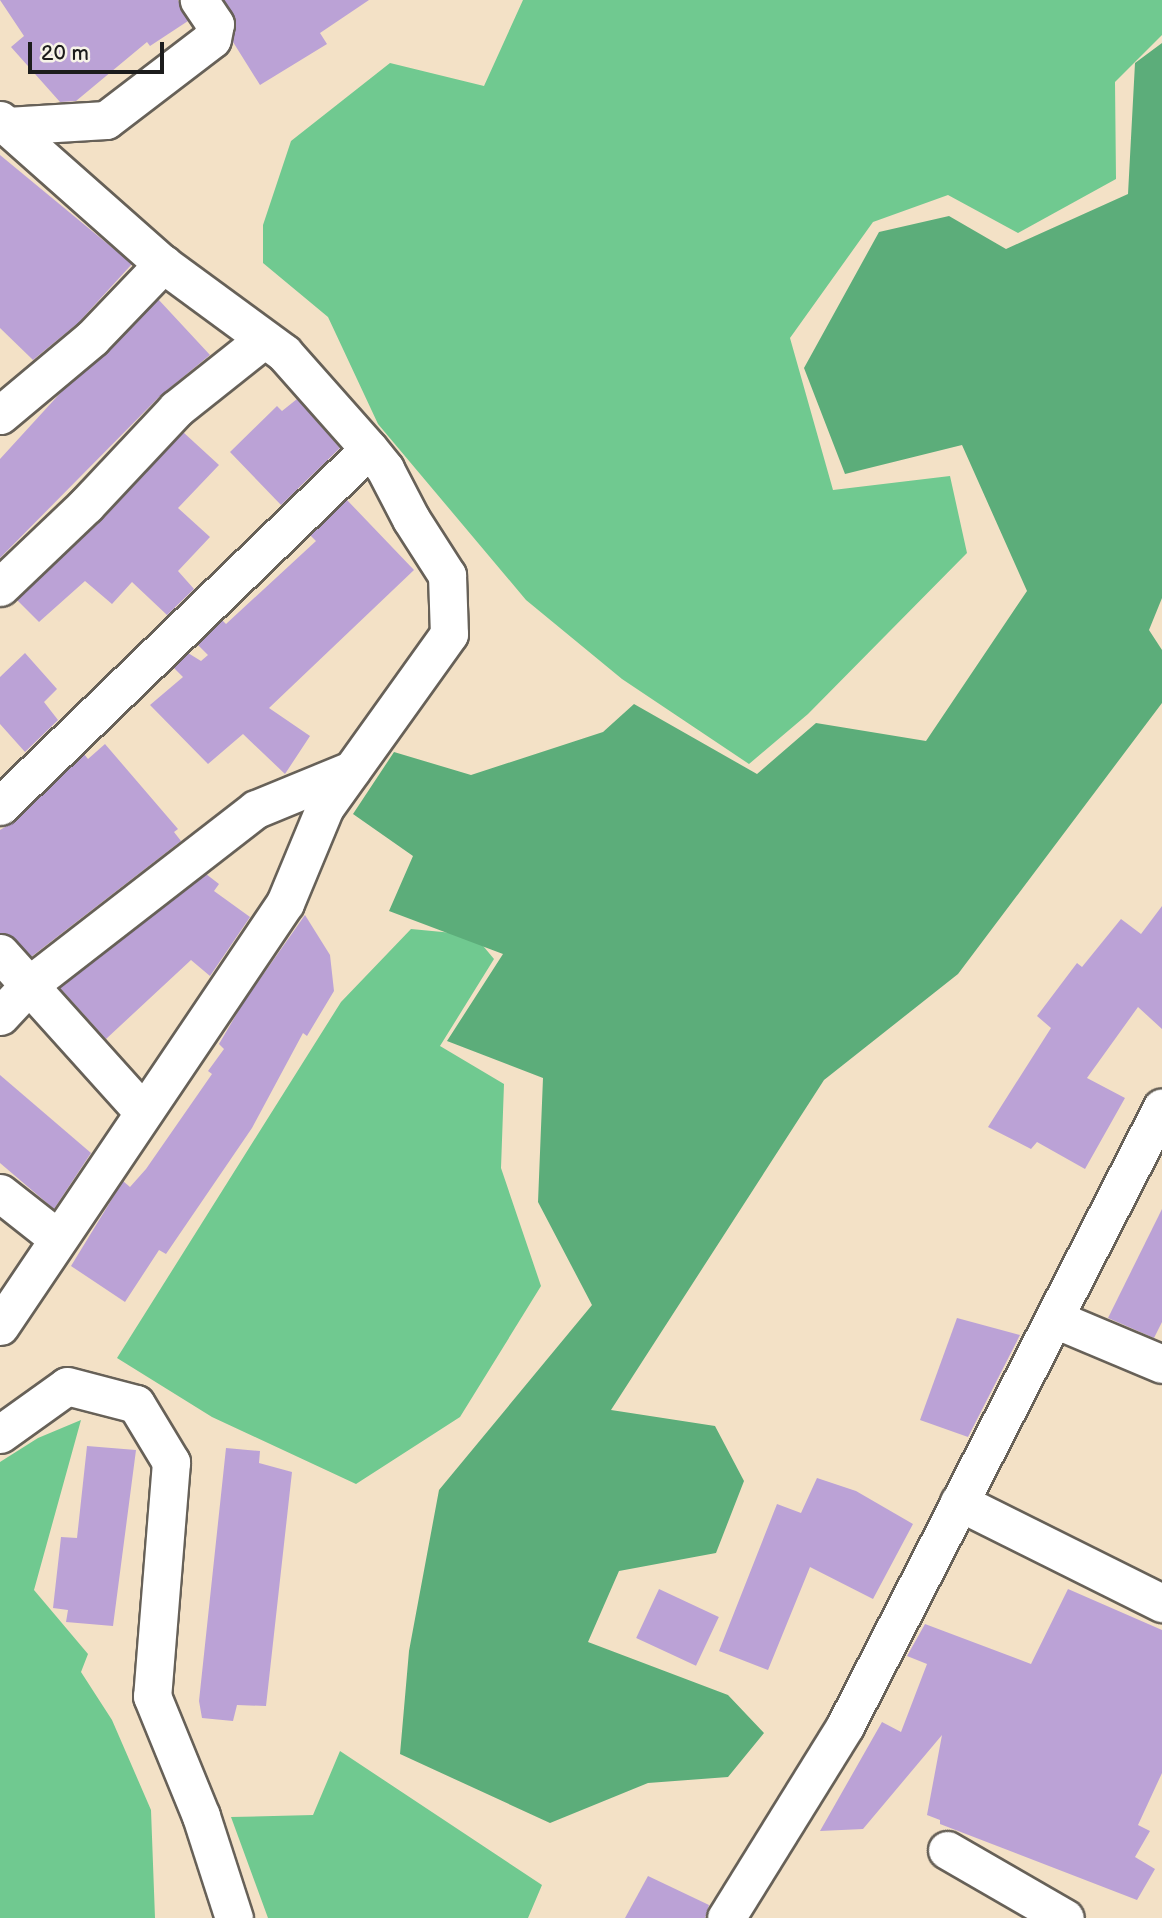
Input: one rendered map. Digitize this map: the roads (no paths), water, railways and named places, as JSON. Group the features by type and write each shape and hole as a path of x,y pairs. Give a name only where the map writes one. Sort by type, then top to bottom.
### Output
{"street":[{"path":"3,123 106,120 212,39 215,24 199,0"},
{"path":"0,1326 56,1237 285,903 324,807 450,634 447,575 411,519 385,469 369,449 284,353 163,264 3,123"},
{"path":"0,415 92,338 163,264"},
{"path":"0,587 86,505 176,409 264,339"},
{"path":"0,806 369,449"},
{"path":"0,1016 29,985 256,809 351,770"},
{"path":"0,953 143,1112"},
{"path":"726,1918 845,1726 1162,1107"},
{"path":"0,1193 56,1237"},
{"path":"1055,1319 1162,1364"},
{"path":"0,1434 67,1386 136,1404 171,1462 152,1696 201,1816 234,1918"},
{"path":"959,1502 1162,1603"},
{"path":"947,1850 1065,1918"}]}
